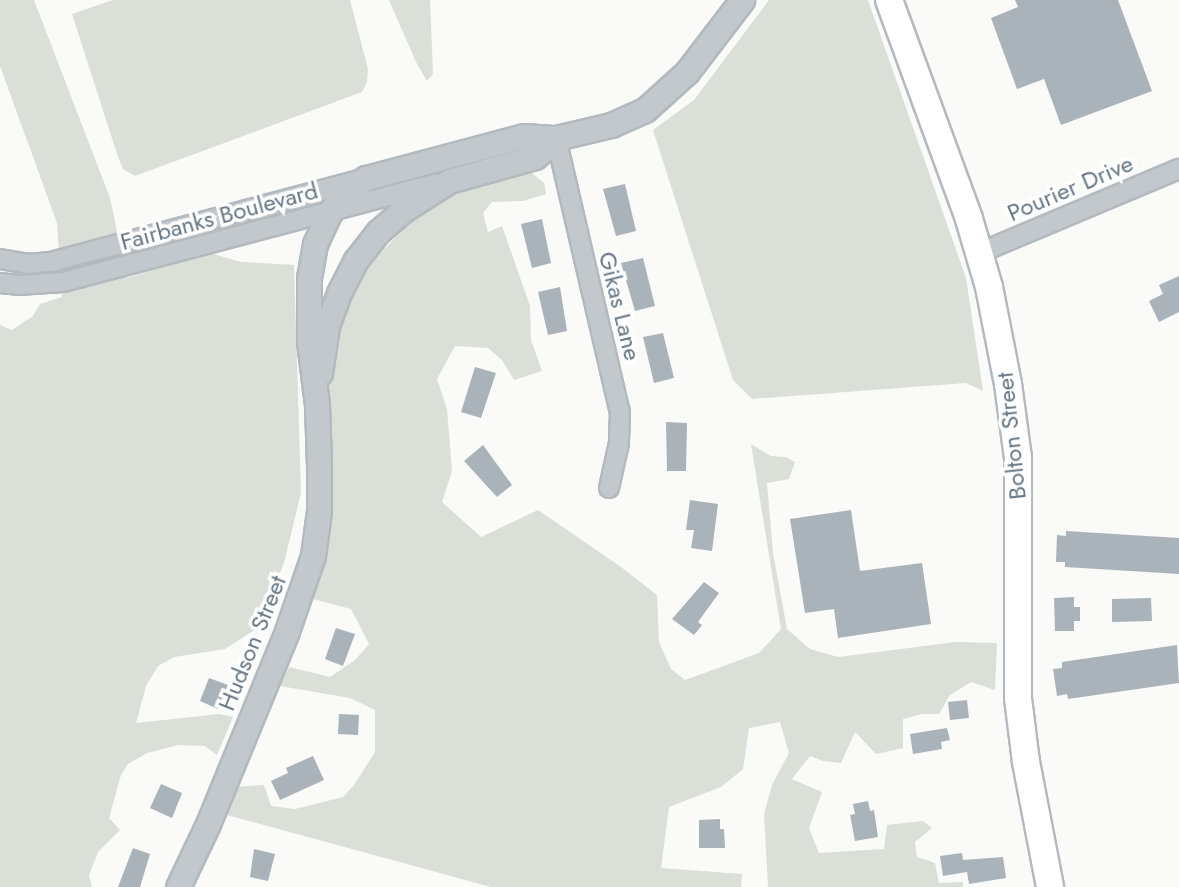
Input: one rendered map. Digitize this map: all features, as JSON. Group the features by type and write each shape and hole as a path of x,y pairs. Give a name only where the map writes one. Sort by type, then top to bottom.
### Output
{"main road":[{"name":"Bolton Street","path":"889,0 979,253 996,320 1017,448 1018,698 1028,775 1050,887"}],"street":[{"name":"Hudson Street","path":"177,887 208,824 287,631 313,556 319,511 317,405 309,342 309,278 316,244 330,212 345,193 366,178 524,136 556,138 611,125 645,110 687,72 743,0"},
{"name":"Hudson Street","path":"317,405 327,326 339,293 356,260 390,220 449,181 535,157 556,138"},
{"name":"Gikas Lane","path":"556,138 620,412 619,443 609,488"},
{"name":"Pourier Drive","path":"979,253 1179,169"},
{"name":"Fairbanks Boulevard","path":"0,259 15,264 51,262 366,178"},
{"name":"Fairbanks Boulevard","path":"0,283 35,285 63,282 449,181"}],"shaded area":[{"path":"0,0 34,0 110,198 127,278 210,253 241,262 294,265 301,493 284,563 256,629 225,649 174,657 158,666 146,686 136,723 219,714 233,717 217,755 205,746 178,745 147,753 128,764 121,775 109,818 120,830 98,852 89,875 92,887 0,887 0,325 12,330 33,316 40,304 62,297 57,223 0,66"},
{"path":"113,0 350,0 368,69 367,82 362,92 135,176 123,169 118,157 72,14"},
{"path":"389,0 430,0 433,74 427,81 416,62"},
{"path":"769,0 868,0 966,278 983,391 966,383 752,399 733,380 653,130 694,100"},
{"path":"532,173 544,183 546,194 523,201 492,202 483,213 488,232 502,226 530,306 531,340 542,371 514,380 502,360 488,348 455,346 437,379 447,409 452,471 442,502 481,537 538,510 621,567 657,595 659,642 671,669 685,680 759,653 781,629 751,444 771,456 786,457 795,462 789,479 767,483 773,553 787,629 810,649 838,657 956,642 997,643 995,690 971,682 950,695 939,714 922,714 903,719 903,748 876,754 855,732 841,763 810,756 792,779 822,792 809,828 819,853 884,849 887,825 923,821 932,828 915,842 917,857 935,863 939,883 963,882 963,887 768,887 764,814 772,785 789,753 780,722 749,728 743,769 721,787 669,807 661,868 742,874 741,887 491,887 227,815 236,787 264,785 271,806 295,809 343,797 375,752 375,710 350,698 280,686 289,667 330,677 355,660 369,644 351,609 313,599 330,534 333,475 327,378 343,313 367,267 421,211 482,181"}],"building":[{"path":"1015,0 1118,0 1152,91 1061,125 1044,79 1017,89 991,18 1018,7"},
{"path":"625,184 636,231 616,236 603,189"},
{"path":"542,219 551,263 532,268 521,224"},
{"path":"643,258 655,306 635,311 621,263"},
{"path":"1179,276 1179,312 1159,322 1149,301 1163,294 1159,285"},
{"path":"560,287 567,331 548,335 538,292"},
{"path":"663,333 674,378 654,383 643,337"},
{"path":"475,367 496,373 481,418 461,412"},
{"path":"666,422 687,423 686,471 667,471"},
{"path":"483,445 512,485 497,497 464,461"},
{"path":"690,500 718,504 712,551 691,548 694,530 686,530"},
{"path":"851,510 860,571 922,563 931,624 838,638 834,609 805,613 790,519"},
{"path":"1066,531 1179,538 1179,574 1065,567 1065,562 1056,562 1057,535 1066,536"},
{"path":"704,582 719,593 698,622 702,625 694,635 672,619"},
{"path":"1074,597 1074,607 1080,607 1080,621 1074,621 1074,631 1055,631 1054,598"},
{"path":"1151,598 1152,621 1112,622 1112,599"},
{"path":"336,628 355,634 343,666 325,659"},
{"path":"1177,645 1179,683 1068,699 1067,694 1057,696 1053,669 1062,668 1062,662"},
{"path":"209,678 228,685 218,709 200,701"},
{"path":"967,700 969,718 950,720 948,702"},
{"path":"339,714 359,715 358,735 338,734"},
{"path":"947,728 950,740 941,742 942,749 913,754 910,734"},
{"path":"313,756 324,780 280,800 271,781 288,773 286,768"},
{"path":"161,784 182,793 172,818 150,808"},
{"path":"868,801 870,811 874,810 878,837 855,841 850,815 855,814 853,804"},
{"path":"720,819 720,829 724,829 725,848 699,848 699,820"},
{"path":"133,848 150,854 140,887 118,887"},
{"path":"254,849 275,854 268,881 250,877"},
{"path":"962,853 963,860 1003,857 1006,878 969,884 967,872 943,876 940,856"}]}
